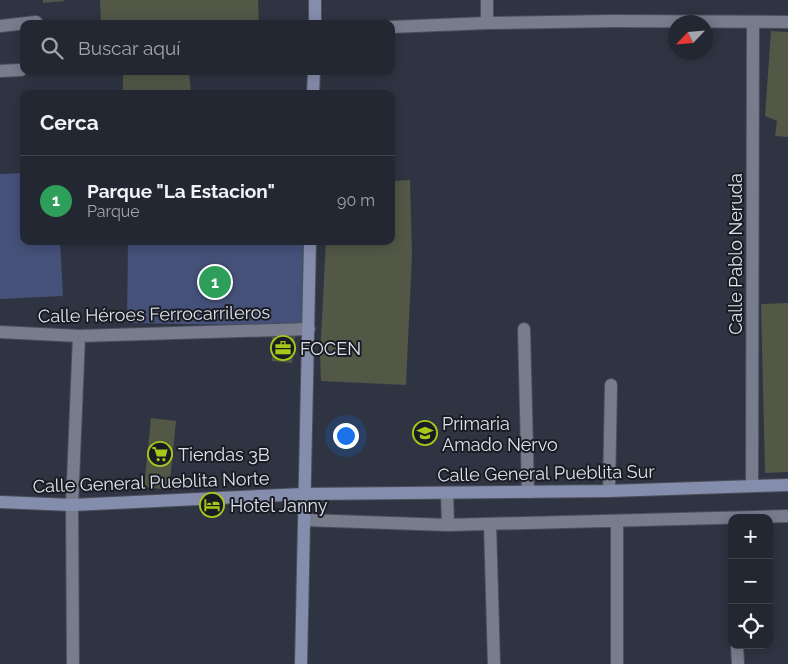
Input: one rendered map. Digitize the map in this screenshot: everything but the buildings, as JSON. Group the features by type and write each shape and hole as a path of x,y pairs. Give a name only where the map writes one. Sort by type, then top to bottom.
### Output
{"street":[{"path":"315,0 315,20"},
{"path":"487,0 487,23"},
{"path":"395,27 611,21 788,22"},
{"name":"Calle Pablo Neruda","path":"752,485 753,22"},
{"path":"0,26 20,24"},
{"path":"0,71 20,70"},
{"path":"313,90 314,75"},
{"path":"301,664 310,245"},
{"name":"Calle Héroes Ferrocarrileros","path":"0,332 79,336 309,329"},
{"path":"524,329 528,492"},
{"path":"73,664 72,505 79,336"},
{"path":"609,491 611,384"},
{"name":"Calle General Pueblita Sur","path":"304,494 609,491 788,485"},
{"path":"446,493 448,525"},
{"name":"Calle General Pueblita Norte","path":"0,502 72,505 304,494"},
{"path":"773,517 788,516"},
{"path":"305,520 448,525 728,518"},
{"path":"617,520 617,664"},
{"path":"490,524 494,664"},
{"path":"737,649 738,664"}],"shaded area":[{"path":"20,173 20,245 60,245 63,296 0,299 0,174"},
{"path":"128,245 303,245 302,326 127,323"}],"place":[{"name":"Parque \"La Estacion\"","path":"215,282"},
{"name":"FOCEN","path":"283,348"},
{"name":"Primaria Amado Nervo","path":"425,433"},
{"name":"Tiendas 3B","path":"160,454"},
{"name":"Hotel Janny","path":"212,505"}]}
